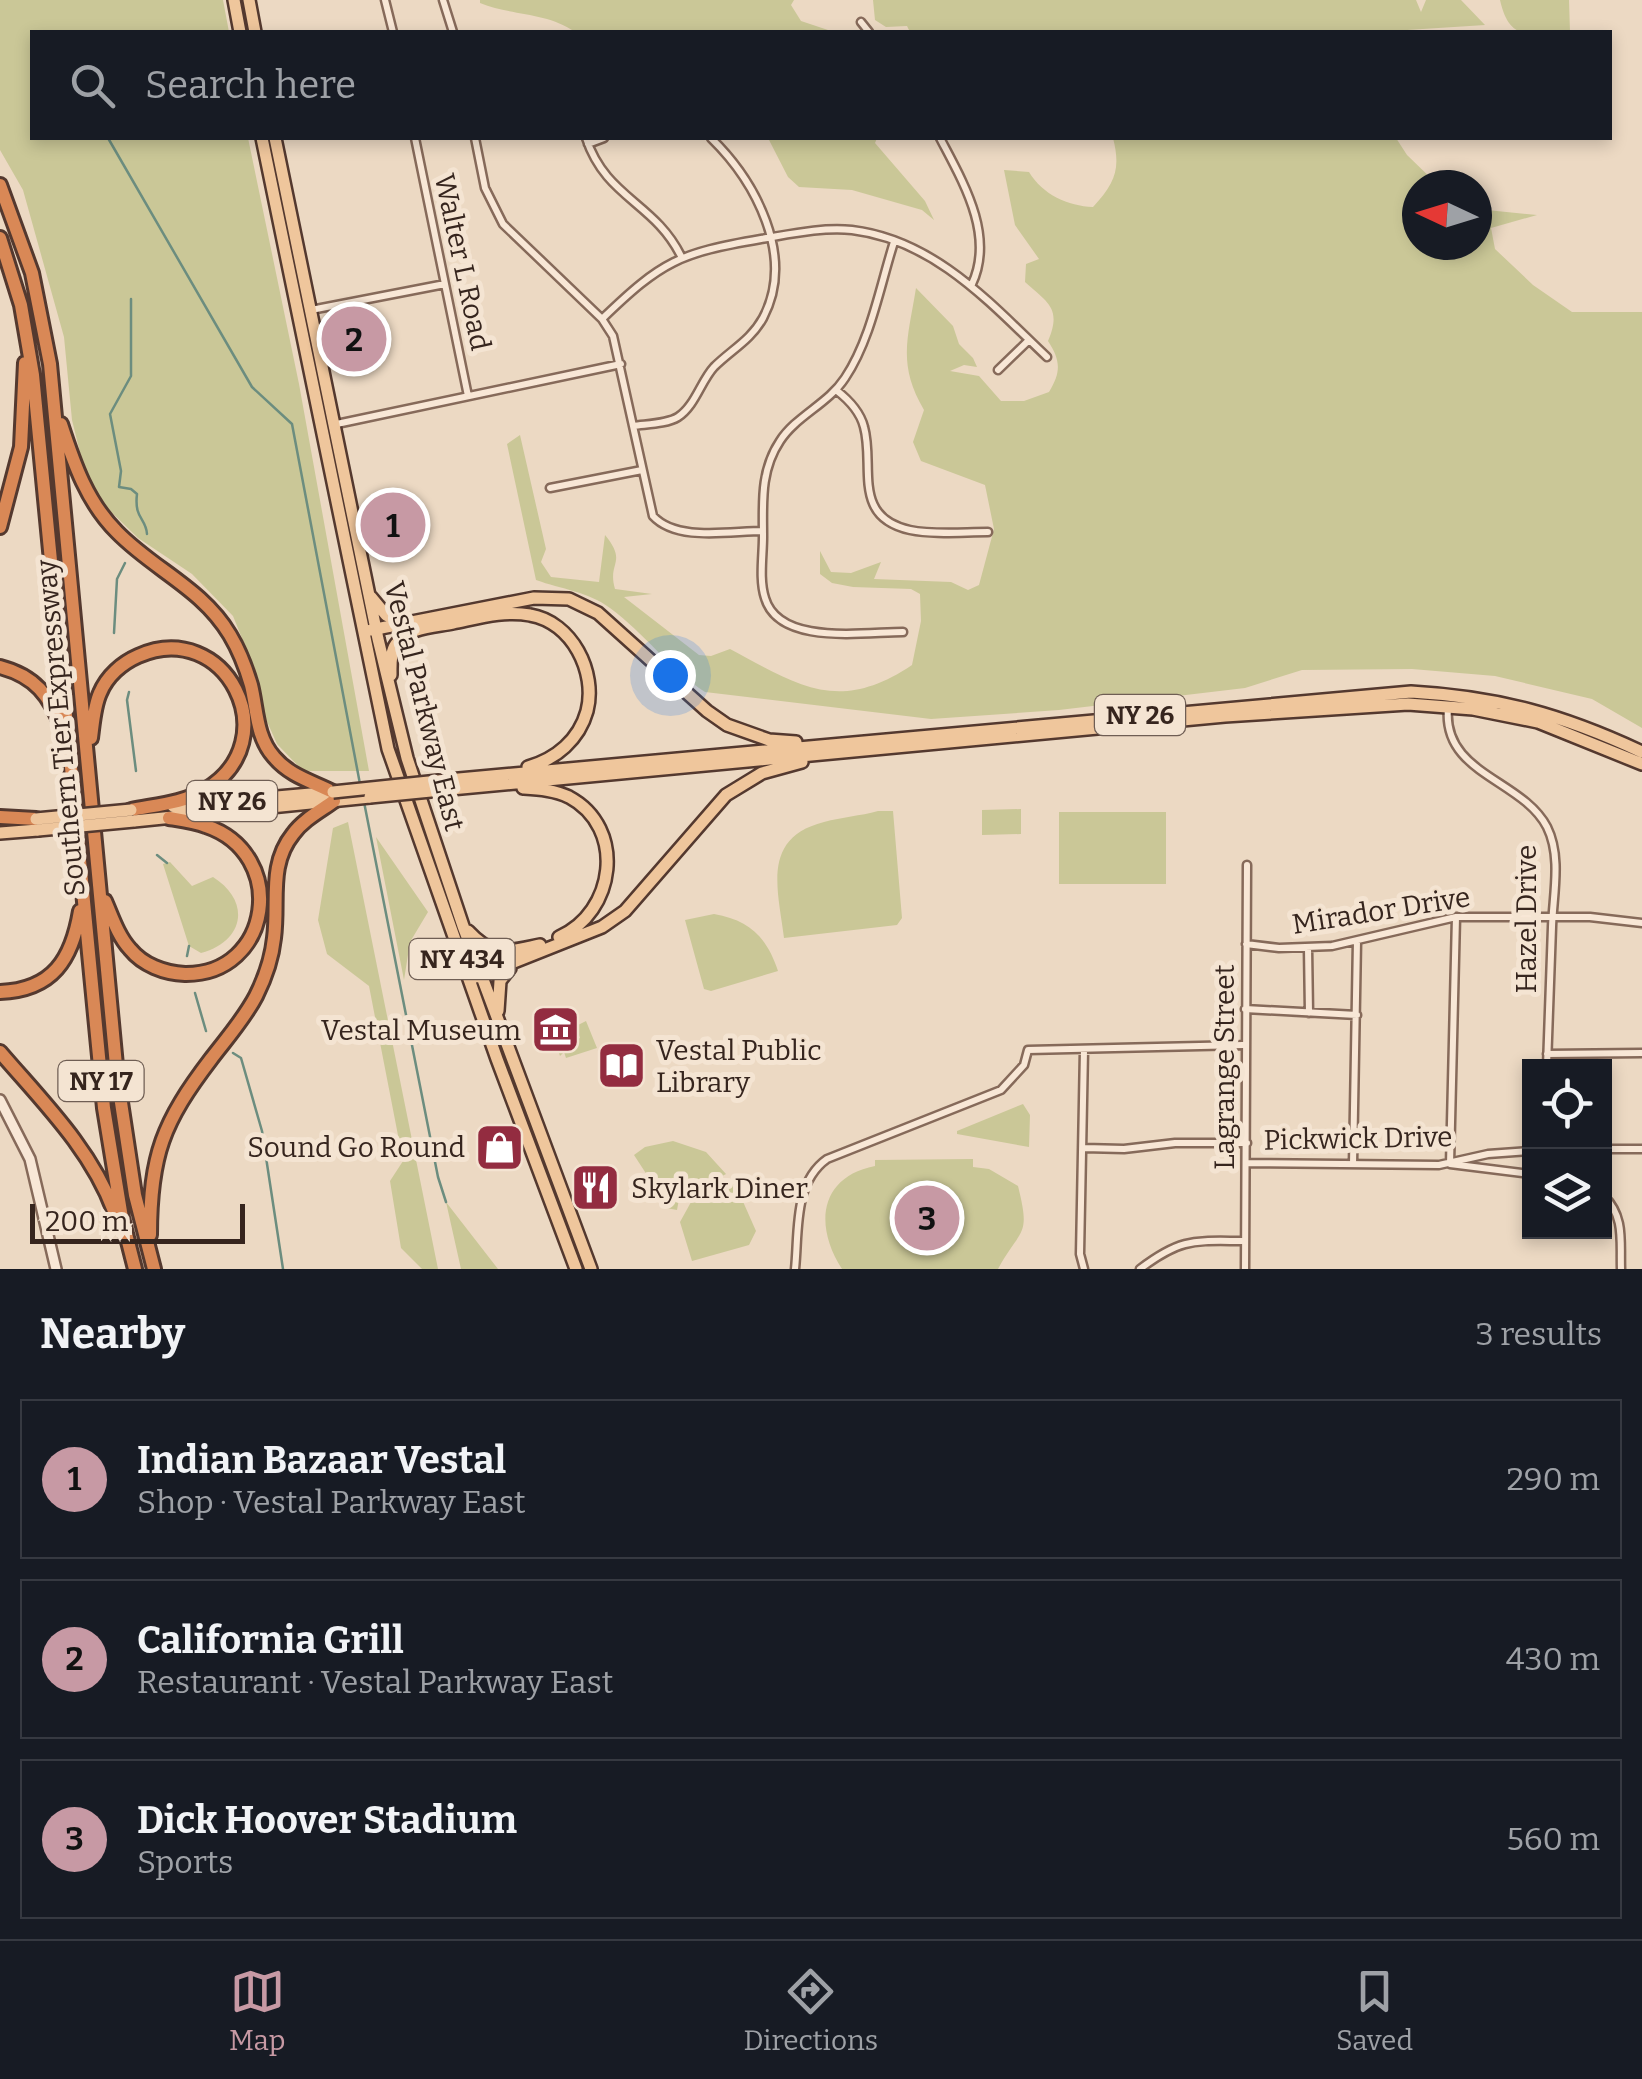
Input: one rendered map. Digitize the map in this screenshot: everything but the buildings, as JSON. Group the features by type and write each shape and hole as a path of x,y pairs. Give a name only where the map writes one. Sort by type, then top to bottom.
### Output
{"highway":[{"name":"Southern Tier Expressway","path":"0,185 36,290 54,400 125,1142 152,1263"},
{"name":"Southern Tier Expressway","path":"0,238 21,306 37,407 106,1126 135,1268"},
{"path":"0,527 21,447 25,359 21,306"},
{"path":"54,400 76,468 98,510 136,549 196,593 230,636 251,686 260,734 267,748 290,772 333,796 296,830 280,853 275,874 274,940 256,995 242,1020 181,1099 166,1129 151,1182 152,1263"},
{"path":"88,755 100,693 110,676 131,659 150,650 186,650 203,656 228,676 244,710 241,748 234,764 200,792 132,816"},
{"path":"0,667 20,673 45,692 70,758"},
{"path":"100,891 129,948 159,969 204,972 222,965 240,951 256,926 261,907 261,888 252,862 240,846 223,834 168,818"},
{"path":"0,820 37,824"},
{"path":"0,992 31,986 58,968 75,940 83,894"},
{"path":"0,1052 76,1140 94,1168 135,1268"}],"main road":[{"path":"234,0 240,30"},
{"path":"249,0 256,30"},
{"name":"Vestal Parkway East","path":"262,140 381,722 400,789 474,974 576,1269"},
{"name":"Vestal Parkway East","path":"275,140 390,694 424,814 463,926 474,974 499,1020 591,1269"},
{"path":"370,596 386,615 408,628 534,598 568,599 598,613 727,725 769,740 833,749"},
{"path":"363,637 495,614 530,614 555,627 577,648 588,677 590,696 578,732 549,759 499,780"},
{"path":"390,694 393,652 408,628"},
{"name":"NY 26","path":"0,833 37,824 1370,694 1541,711 1642,752"},
{"name":"NY 26","path":"1449,701 1538,722 1642,764"},
{"path":"474,974 512,965 602,927 624,912 726,795 762,773 833,749"},
{"path":"474,974 570,932 592,914 604,888 606,851 595,824 575,801 499,780"},
{"name":"NY 26","path":"132,816 168,818 333,796"},
{"path":"463,926 488,950 540,946"},
{"path":"499,1020 500,981 512,965"}],"street":[{"path":"385,0 392,30"},
{"path":"443,0 451,30"},
{"path":"861,22 867,30"},
{"name":"Walter L Road","path":"415,140 468,396"},
{"path":"475,140 485,188 503,224 602,319 613,336 651,510 657,520 671,529 763,531"},
{"path":"633,426 678,417 716,364 752,334 771,296 774,271 770,237 750,183 713,140"},
{"path":"941,140 976,220 982,254 972,284"},
{"path":"587,141 602,173 650,214 682,256"},
{"path":"602,319 642,280 682,256 770,237 842,230 877,235 943,265 972,284 1047,358"},
{"path":"894,242 858,354 836,390 784,435 769,461 763,481 763,594 784,624 815,632 903,632"},
{"path":"311,310 445,284"},
{"path":"998,370 1029,340"},
{"path":"321,427 621,364"},
{"path":"836,390 856,408 864,428 868,488 874,508 882,516 910,530 988,532"},
{"path":"550,488 642,470"},
{"name":"Hazel Drive","path":"1449,701 1451,734 1464,758 1527,804 1548,828 1555,855 1548,1059"},
{"name":"Lagrange Street","path":"1245,1269 1247,866"},
{"name":"Mirador Drive","path":"1246,944 1308,948 1357,941 1456,917 1590,916 1642,923"},
{"path":"1456,917 1450,1164 1522,1173"},
{"path":"1354,1164 1357,941"},
{"path":"1308,948 1308,1013"},
{"path":"1245,1009 1358,1015"},
{"path":"795,1269 802,1196 816,1167 826,1159 1001,1090 1024,1065 1028,1050 1244,1045"},
{"path":"1084,1050 1080,1254 1084,1269"},
{"path":"1548,1054 1642,1053"},
{"path":"0,1100 30,1158 56,1269"},
{"path":"1084,1148 1124,1150 1174,1142 1247,1143"},
{"path":"1612,1149 1642,1148"},
{"name":"Pickwick Drive","path":"1246,1163 1450,1164 1488,1154 1522,1152"},
{"path":"1612,1203 1620,1218 1621,1269"},
{"path":"1140,1269 1175,1244 1246,1241"}],"shaded area":[{"path":"0,0 223,0 229,30 30,30 30,140 248,140 299,384 369,771 303,771 277,744 265,717 258,678 233,616 192,574 138,538 102,503 87,481 72,420 64,337 23,190 0,150"},
{"path":"794,0 791,5 801,21 828,30 571,30 553,21 480,3"},
{"path":"873,0 1416,0 1421,12 1426,0 1461,0 1485,25 1407,30 909,30 907,26 886,27 875,20"},
{"path":"1500,0 1569,0 1570,30 1516,30 1504,14"},
{"path":"769,140 876,140 925,201 934,220 922,210 852,190 799,187 788,177"},
{"path":"1113,140 1397,140 1422,170 1402,170 1402,260 1492,260 1492,233 1495,249 1533,285 1572,312 1642,312 1642,728 1592,699 1495,676 1412,669 1302,670 1245,688 1059,710 931,719 705,692 602,603 536,580 507,444 520,435 546,549 541,562 551,577 599,582 605,535 615,551 615,589 652,594 624,597 699,655 711,656 730,649 799,683 841,691 886,680 912,665 921,621 920,594 911,589 832,583 820,574 820,551 831,572 851,573 881,562 874,579 951,582 968,590 979,585 994,529 985,485 921,461 913,442 924,410 907,364 916,288 953,326 959,344 977,367 964,365 950,371 979,376 1001,401 1024,401 1049,392 1058,367 1048,341 1053,313 1025,282 1026,264 1039,259 1015,225 1004,170 1029,172 1057,198 1093,207 1114,175"},
{"path":"1492,210 1537,215 1492,228"},
{"path":"1021,809 1021,834 982,835 982,810"},
{"path":"893,811 902,918 897,925 784,938 777,884 782,853 790,840 824,822"},
{"path":"1059,812 1166,812 1166,884 1059,884"},
{"path":"348,822 438,1269 422,1269 401,1248 390,1181 403,1161 369,986 327,954 318,920 333,828"},
{"path":"376,837 428,912 410,942 404,980"},
{"path":"170,862 192,886 213,877 233,897 238,919 227,939 216,947 201,953 189,946 163,864"},
{"path":"714,914 755,932 778,971 711,991 704,989 685,920"},
{"path":"586,1021 597,1048 566,1058 564,1052 560,1056 557,1047 580,1038 576,1026"},
{"path":"1023,1104 1030,1115 1029,1147 957,1134 957,1131"},
{"path":"673,1141 706,1152 726,1174 679,1199 677,1210 666,1208 666,1197 662,1198 634,1155 645,1147"},
{"path":"973,1159 973,1167 989,1169 1018,1186 1022,1203 1021,1231 998,1269 842,1269 827,1236 825,1220 833,1192 842,1181 875,1166 875,1160"},
{"path":"733,1179 756,1231 749,1245 692,1261 680,1222 696,1193"},
{"path":"446,1202 498,1269 461,1269"}],"waterway":[{"path":"109,140 252,387 292,424 360,784"},
{"path":"131,299 131,376 110,414 121,471 119,487 137,494 137,509 147,534"},
{"path":"114,633 117,579 125,563"},
{"path":"129,692 136,771"},
{"path":"364,802 446,1202"},
{"path":"157,855 167,863"},
{"path":"187,956 189,946"},
{"path":"195,993 206,1031"},
{"path":"233,1053 241,1058 262,1131 283,1269"}],"place":[{"name":"California Grill","path":"354,339"},
{"name":"Indian Bazaar Vestal","path":"393,525"},
{"name":"Vestal Museum","path":"556,1030"},
{"name":"Vestal Public Library","path":"621,1066"},
{"name":"Sound Go Round","path":"500,1147"},
{"name":"Skylark Diner","path":"596,1188"},
{"name":"Dick Hoover Stadium","path":"927,1218"}]}
